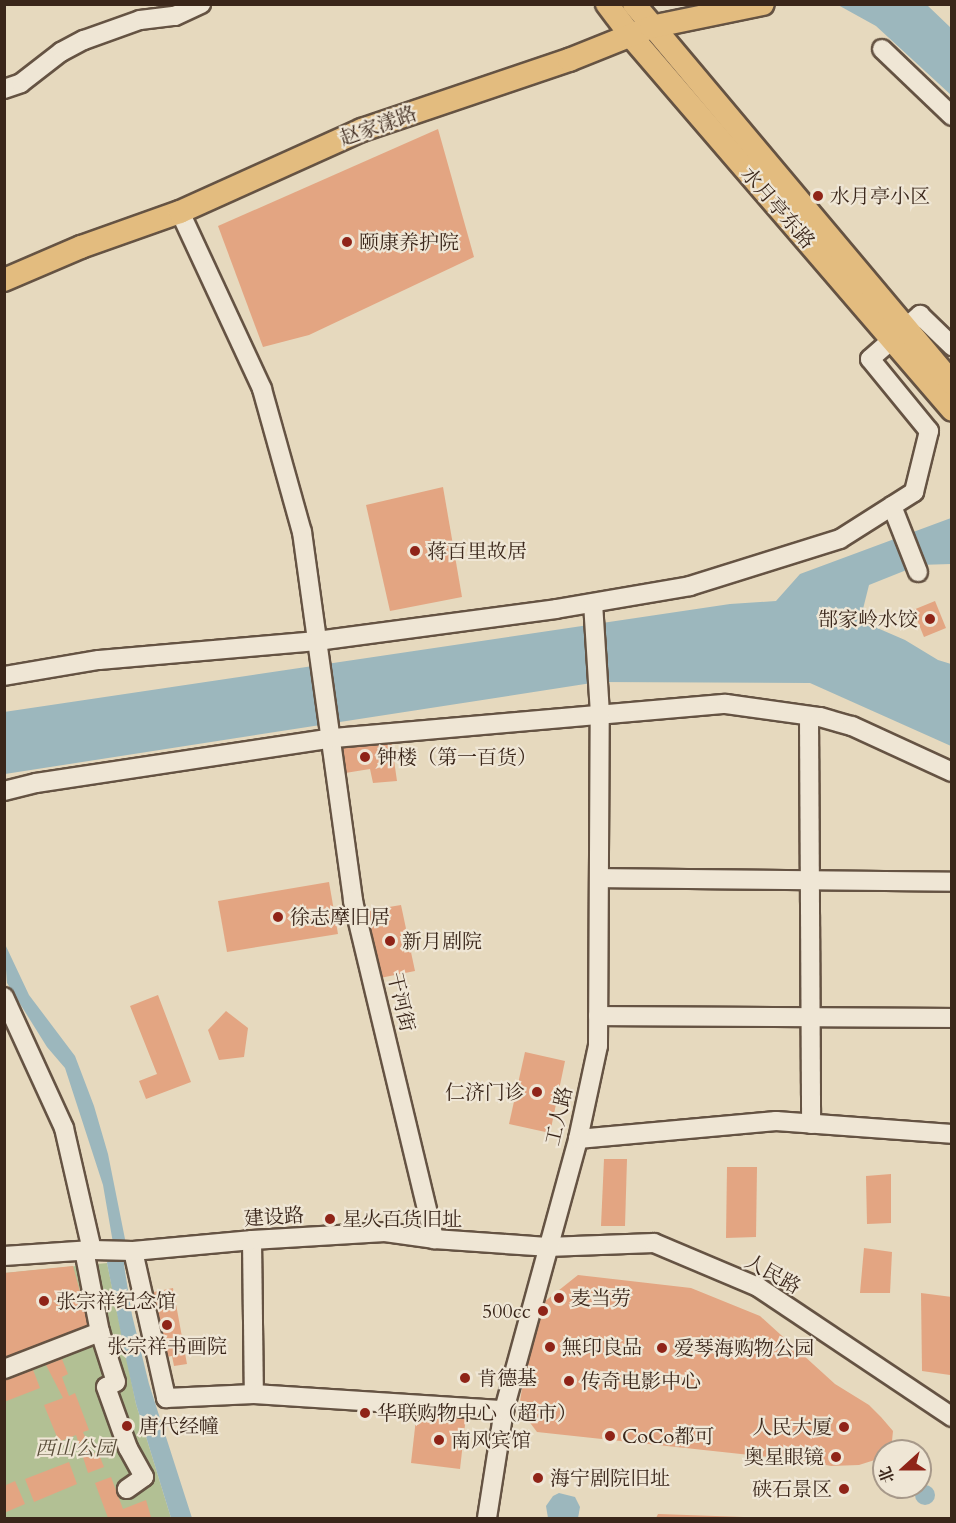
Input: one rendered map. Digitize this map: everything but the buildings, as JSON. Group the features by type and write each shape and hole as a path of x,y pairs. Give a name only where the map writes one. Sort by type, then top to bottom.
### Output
{"main road":[{"name":"水月亭东路","path":"607,4 640,31 905,343 951,410"},
{"name":"水月亭东路","path":"634,4 640,31"},
{"name":"赵家漾路","path":"4,280 81,247 180,212 362,130 569,60 640,31 763,4"},
{"name":"水月亭东路","path":"905,343 951,383"}],"street":[{"path":"4,88 21,83 61,52 84,40 140,20 175,16 201,4"},
{"path":"882,49 951,116"},
{"name":"干河街","path":"180,212 262,389 302,532 353,902 434,1239"},
{"path":"4,676 99,660 318,645 594,609 690,586 840,539 914,492 929,431 870,359 905,343 920,315 951,346"},
{"path":"892,506 918,572"},
{"name":"工人路","path":"487,1518 504,1410 578,1139 598,1046 599,710 594,609"},
{"path":"4,790 36,783 331,738 599,710 726,705 809,716 852,726 950,772 951,790"},
{"path":"809,716 811,1124"},
{"path":"599,878 951,882"},
{"path":"4,998 64,1128 88,1250 100,1332 116,1382 106,1387 128,1448 144,1477 127,1489"},
{"path":"598,1016 951,1018"},
{"path":"578,1139 776,1121 951,1134"},
{"name":"建设路","path":"4,1257 88,1250 133,1251 252,1240 386,1232 434,1239 547,1247"},
{"path":"252,1240 254,1394"},
{"name":"人民路","path":"547,1247 654,1243 758,1287 951,1416"},
{"path":"133,1251 166,1398 254,1394 504,1410"},
{"path":"4,1369 100,1332"}],"green space":[{"name":"西山公园","path":"107,1263 136,1404 171,1518 5,1518 5,1273"}],"water":[{"path":"838,5 927,5 951,28 951,95 876,26"},
{"path":"951,518 951,564 919,565 869,585 863,609 868,624 905,640 938,660 951,664 951,746 810,683 598,682 5,774 4,712 730,604 776,601 800,574"},
{"path":"4,942 29,995 75,1056 94,1106 108,1154 125,1239 124,1265 132,1315 149,1384 192,1518 171,1518 136,1404 126,1359 107,1263 113,1243 103,1185 65,1068 47,1047 7,983"},
{"path":"932,1488 934,1499 929,1504 921,1504 916,1499 932,1499"},
{"path":"559,1493 575,1497 580,1507 578,1518 548,1518 546,1506 553,1496"}],"place":[{"name":"水月亭小区","path":"818,196"},
{"name":"颐康养护院","path":"347,242"},
{"name":"蒋百里故居","path":"415,551"},
{"name":"郜家岭水饺","path":"930,619"},
{"name":"钟楼（第一百货）","path":"365,757"},
{"name":"徐志摩旧居","path":"278,917"},
{"name":"新月剧院","path":"390,941"},
{"name":"仁济门诊","path":"537,1092"},
{"name":"星火百货旧址","path":"330,1219"},
{"name":"麦当劳","path":"559,1298"},
{"name":"张宗祥纪念馆","path":"44,1301"},
{"name":"500cc","path":"543,1311"},
{"name":"张宗祥书画院","path":"167,1325"},
{"name":"無印良品","path":"550,1347"},
{"name":"爱琴海购物公园","path":"662,1348"},
{"name":"肯德基","path":"465,1378"},
{"name":"传奇电影中心","path":"569,1381"},
{"name":"华联购物中心（超市）","path":"365,1413"},
{"name":"唐代经幢","path":"127,1426"},
{"name":"人民大厦","path":"844,1427"},
{"name":"CoCo都可","path":"610,1436"},
{"name":"南风宾馆","path":"439,1440"},
{"name":"奥星眼镜","path":"836,1457"},
{"name":"海宁剧院旧址","path":"538,1478"},
{"name":"硖石景区","path":"844,1489"}]}
